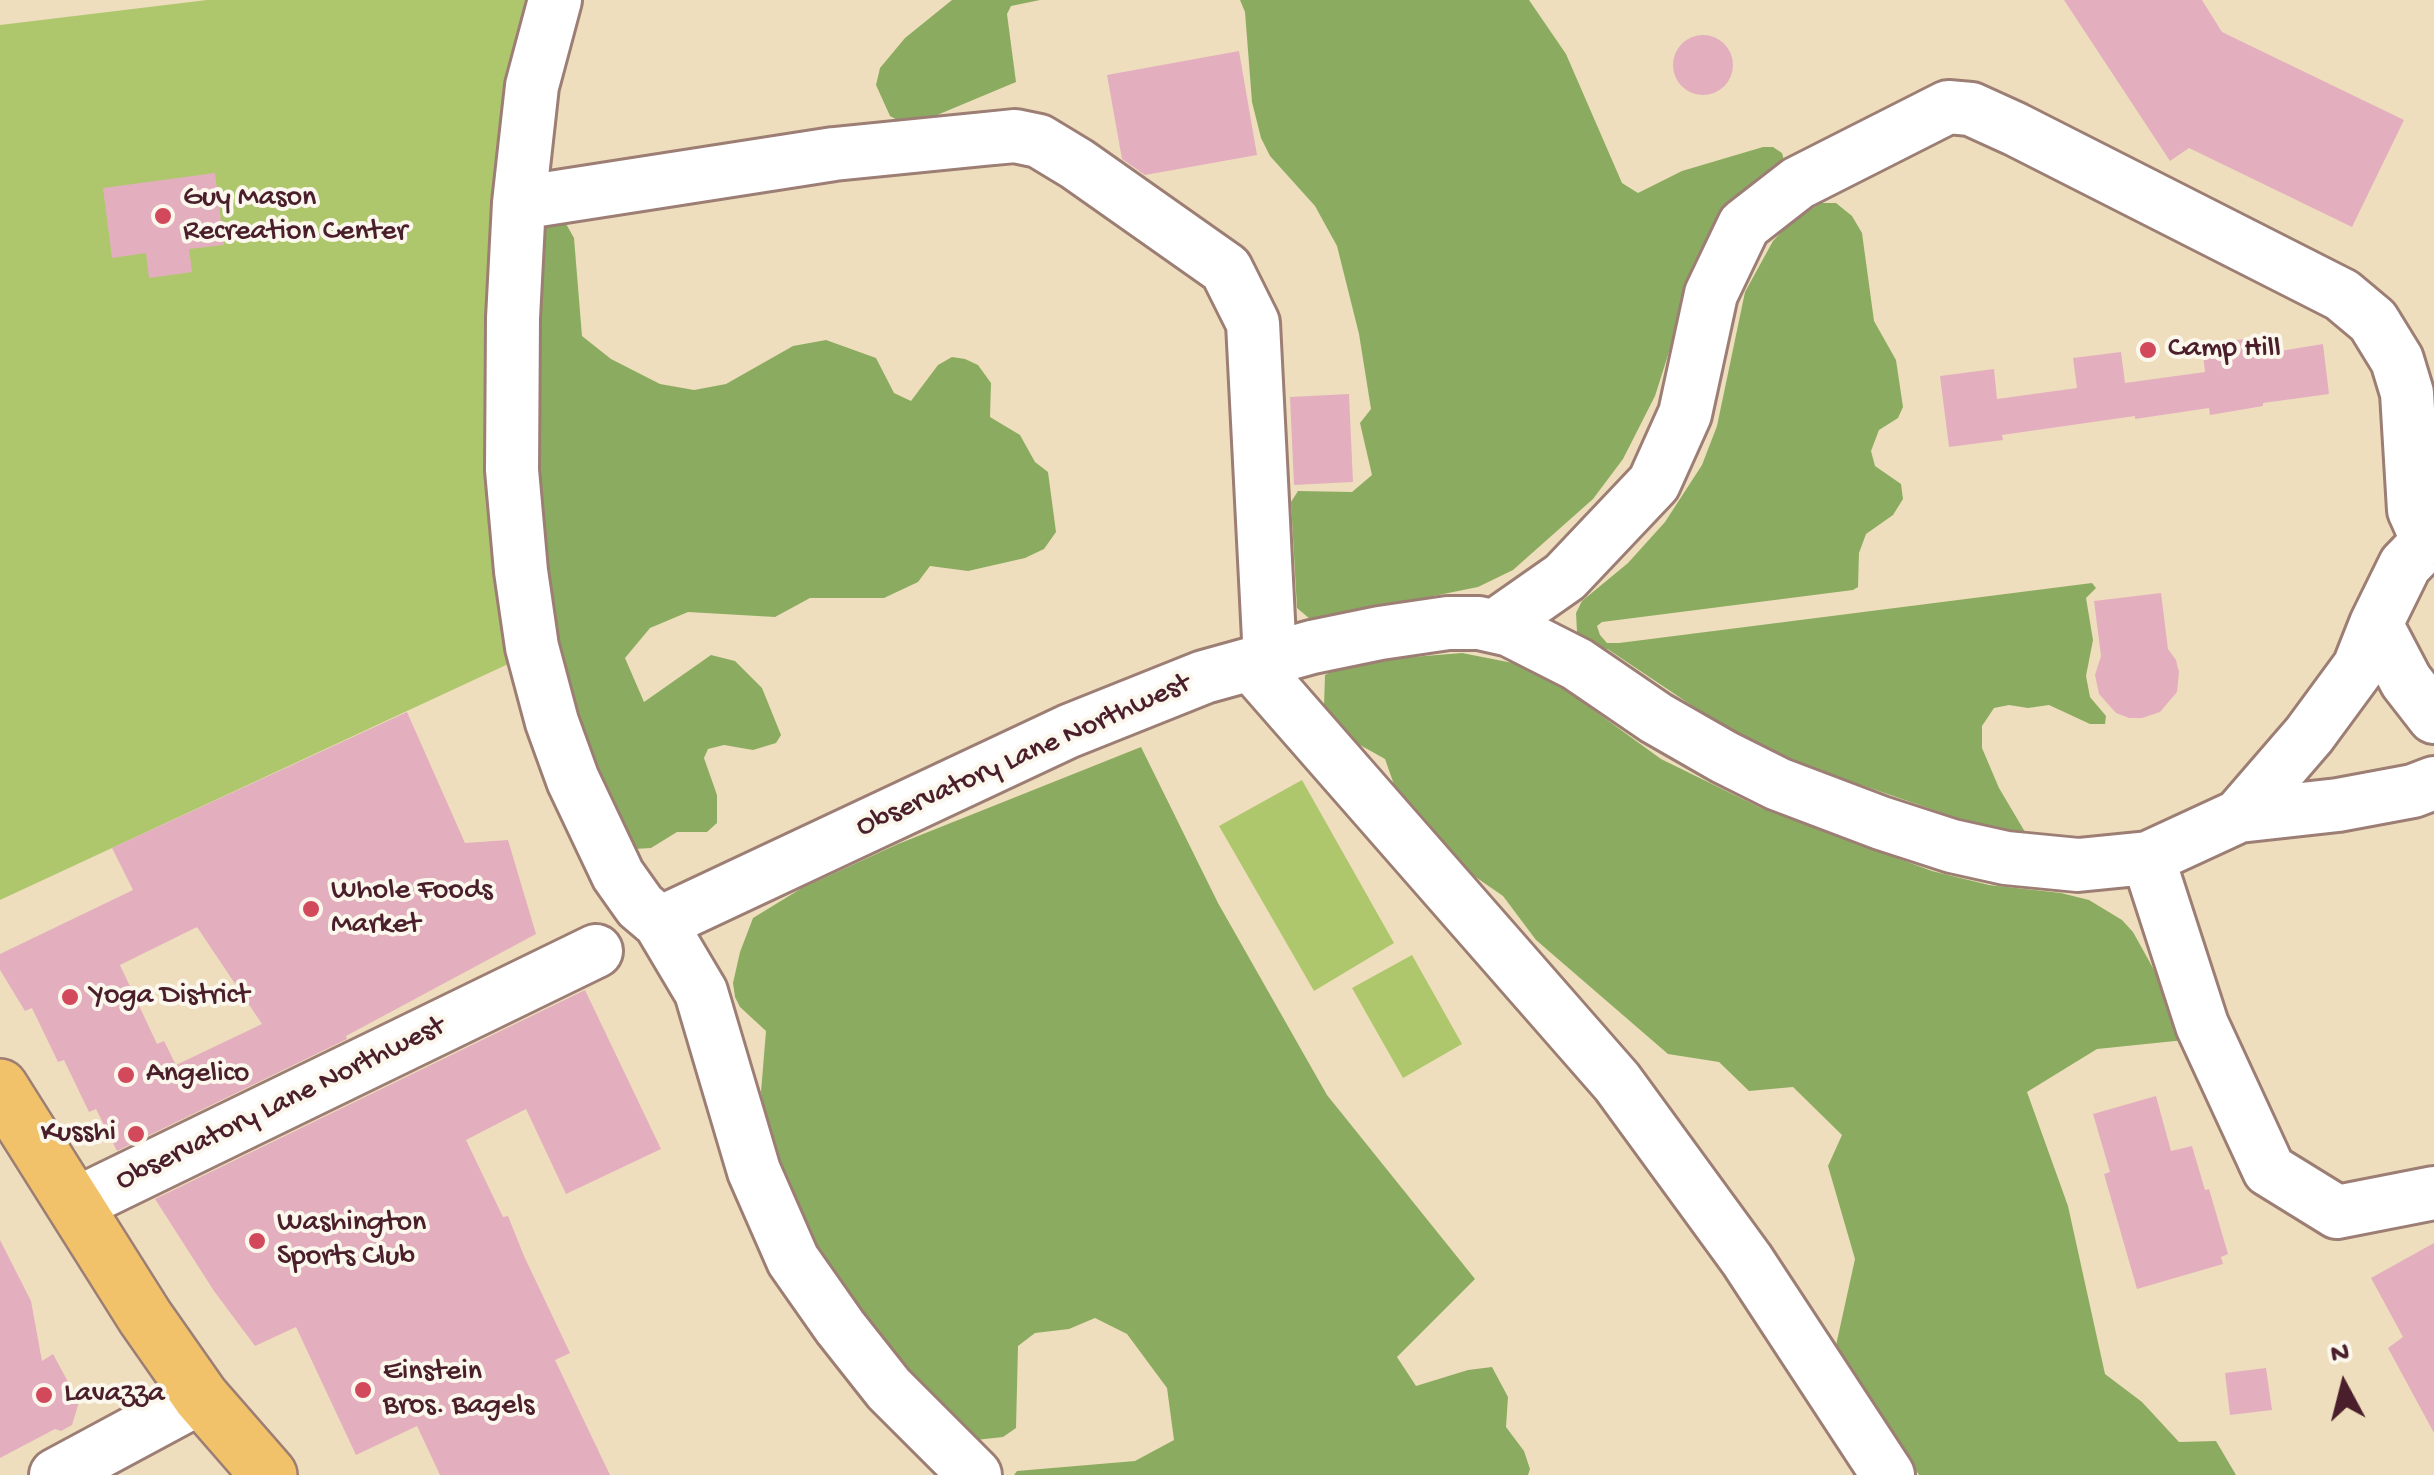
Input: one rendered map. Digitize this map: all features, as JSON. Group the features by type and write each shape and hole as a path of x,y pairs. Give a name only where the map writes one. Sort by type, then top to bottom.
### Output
{"main road":[{"path":"0,1087 145,1317 202,1397 270,1475"}],"street":[{"path":"555,0 532,86 519,203 512,470 532,647 552,722 573,780 618,875 640,906 660,924 702,992 754,1171 793,1260 889,1389 975,1475"},
{"path":"1494,626 1564,578 1654,483 1685,414 1711,294 1744,225 1798,183 1948,107 1971,109 2014,128 2342,295 2373,321 2398,360 2407,393 2414,510 2431,537"},
{"path":"519,203 834,154 1015,136 1039,141 1077,164 1226,270 1253,323 1261,661 1617,1082 1747,1260 1888,1475"},
{"name":"Observatory Lane Northwest","path":"660,924 1069,731 1204,677 1380,632 1448,623 1510,630 1578,664 1656,718 1724,758 1851,813 1952,846 2006,858 2078,865 2148,858 2239,816 2309,735 2359,667 2405,565 2431,537"},
{"path":"2376,624 2406,681 2434,717"},
{"path":"2239,816 2338,805 2413,791 2434,783"},
{"path":"2148,858 2202,1025 2270,1170 2337,1212 2434,1194"},
{"name":"Observatory Lane Northwest","path":"74,1205 596,951"},
{"path":"56,1475 202,1397"}],"green space":[{"name":"Guy Mason Recreation Center","path":"207,0 545,0 519,659 0,900 0,25"},
{"path":"952,0 1040,0 1011,6 1007,14 1016,82 930,118 901,122 890,116 876,85 880,68 905,38"},
{"path":"1240,0 1529,0 1566,54 1622,183 1638,193 1682,171 1763,147 1773,147 1782,153 1784,160 1738,196 1701,251 1655,396 1623,459 1593,499 1513,570 1478,587 1319,619 1310,619 1297,608 1291,502 1298,491 1352,492 1372,475 1360,423 1371,409 1359,334 1337,246 1315,206 1270,156 1261,138 1252,102 1245,12"},
{"path":"1821,203 1836,203 1852,216 1862,233 1874,321 1896,360 1903,407 1898,418 1879,430 1871,451 1875,466 1901,484 1903,499 1893,515 1866,534 1859,553 1858,587 1602,622 1597,626 1607,643 1619,643 2092,583 2096,588 2086,598 2093,640 2086,676 2090,697 2106,716 2105,724 2090,724 2049,705 2009,705 1994,708 1982,726 1982,748 1999,788 2028,837 1998,832 1806,766 1715,721 1609,650 1580,638 1577,632 1576,613 1582,601 1628,563 1665,522 1702,465 1717,426 1745,292 1773,241 1792,221"},
{"path":"553,222 565,222 574,238 582,336 611,359 660,384 694,390 726,384 793,346 826,340 876,358 894,393 911,401 938,365 952,357 965,359 978,365 991,383 990,417 1020,435 1035,462 1048,472 1056,532 1044,549 1025,558 968,571 930,566 918,582 884,598 810,598 775,617 688,612 650,628 625,658 644,702 711,655 735,661 762,688 781,735 776,743 753,750 724,745 708,749 704,758 717,795 717,823 707,832 677,832 651,848 634,849 622,840 559,678 529,461 537,236"},
{"path":"1462,653 1518,664 1559,685 1661,759 1761,808 1932,871 1989,885 2089,900 2122,920 2153,968 2185,1040 2097,1049 2027,1092 2068,1206 2105,1374 2142,1402 2179,1442 2216,1441 2236,1475 1919,1475 1835,1350 1855,1259 1828,1166 1842,1135 1793,1087 1749,1091 1719,1062 1668,1054 1536,940 1503,896 1464,869 1398,796 1385,759 1344,736 1324,706 1325,675 1350,662"},
{"path":"1141,747 1218,903 1327,1095 1475,1279 1397,1357 1416,1386 1492,1367 1508,1397 1506,1427 1524,1451 1528,1475 1014,1475 1017,1471 1135,1461 1174,1440 1167,1388 1127,1334 1095,1318 1069,1329 1035,1333 1018,1346 1016,1428 1003,1437 976,1440 933,1400 821,1261 775,1159 761,1092 766,1031 740,1007 735,997 733,983 740,952 753,918 802,888 898,844"},
{"path":"1302,780 1394,943 1314,991 1219,826"},
{"path":"1412,955 1462,1044 1403,1078 1352,988"}],"building":[{"path":"2064,0 2202,0 2222,32 2404,120 2352,227 2189,148 2170,161"},
{"path":"1703,35 1724,44 1733,65 1724,86 1703,95 1682,86 1673,65 1682,44"},
{"path":"1239,51 1257,155 1145,175 1122,159 1107,75"},
{"name":"Guy Mason Recreation Center","path":"215,173 224,245 189,249 192,272 149,278 146,253 112,258 103,188"},
{"path":"2254,338 2256,355 2323,344 2329,394 2210,415 2209,408 2135,416 2002,435 2003,440 1949,447 1940,376 1994,369 1997,399 2077,388 2073,358 2121,352 2125,383 2205,372 2202,344"},
{"path":"1349,394 1353,482 1294,485 1290,397"},
{"path":"2161,593 2168,649 2179,672 2177,692 2160,712 2129,718 2116,713 2099,694 2095,675 2101,656 2094,601"},
{"name":"Whole Foods Market","path":"407,712 465,843 508,840 536,934 346,1036 347,1039 117,1151 96,1109 89,1112 64,1060 58,1062 32,1008 25,1011 0,970 0,954 133,890 112,848","holes":["197,927 262,1024 176,1065 164,1041 157,1044 120,965"]},
{"path":"585,990 661,1149 566,1194 526,1109 466,1140 503,1217 508,1216 570,1353 555,1360 610,1475 440,1475 417,1426 356,1455 296,1327 255,1346 155,1199"},
{"path":"2156,1096 2171,1151 2192,1146 2228,1254 2221,1257 2223,1264 2137,1289 2104,1174 2110,1172 2093,1114"},
{"path":"0,1240 31,1301 42,1361 53,1354 79,1402 72,1425 61,1431 55,1429 0,1458"},
{"path":"2434,1243 2434,1433 2388,1348 2403,1337 2371,1278"},
{"path":"2266,1368 2272,1410 2230,1415 2225,1373"}],"place":[{"name":"Guy Mason Recreation Center","path":"163,216"},
{"name":"Camp Hill","path":"2148,350"},
{"name":"Whole Foods Market","path":"311,909"},
{"name":"Yoga District","path":"70,997"},
{"name":"Angelico","path":"126,1075"},
{"name":"Kusshi","path":"136,1134"},
{"name":"Washington Sports Club","path":"257,1241"},
{"name":"Einstein Bros. Bagels","path":"363,1390"},
{"name":"Lavazza","path":"44,1395"}]}
